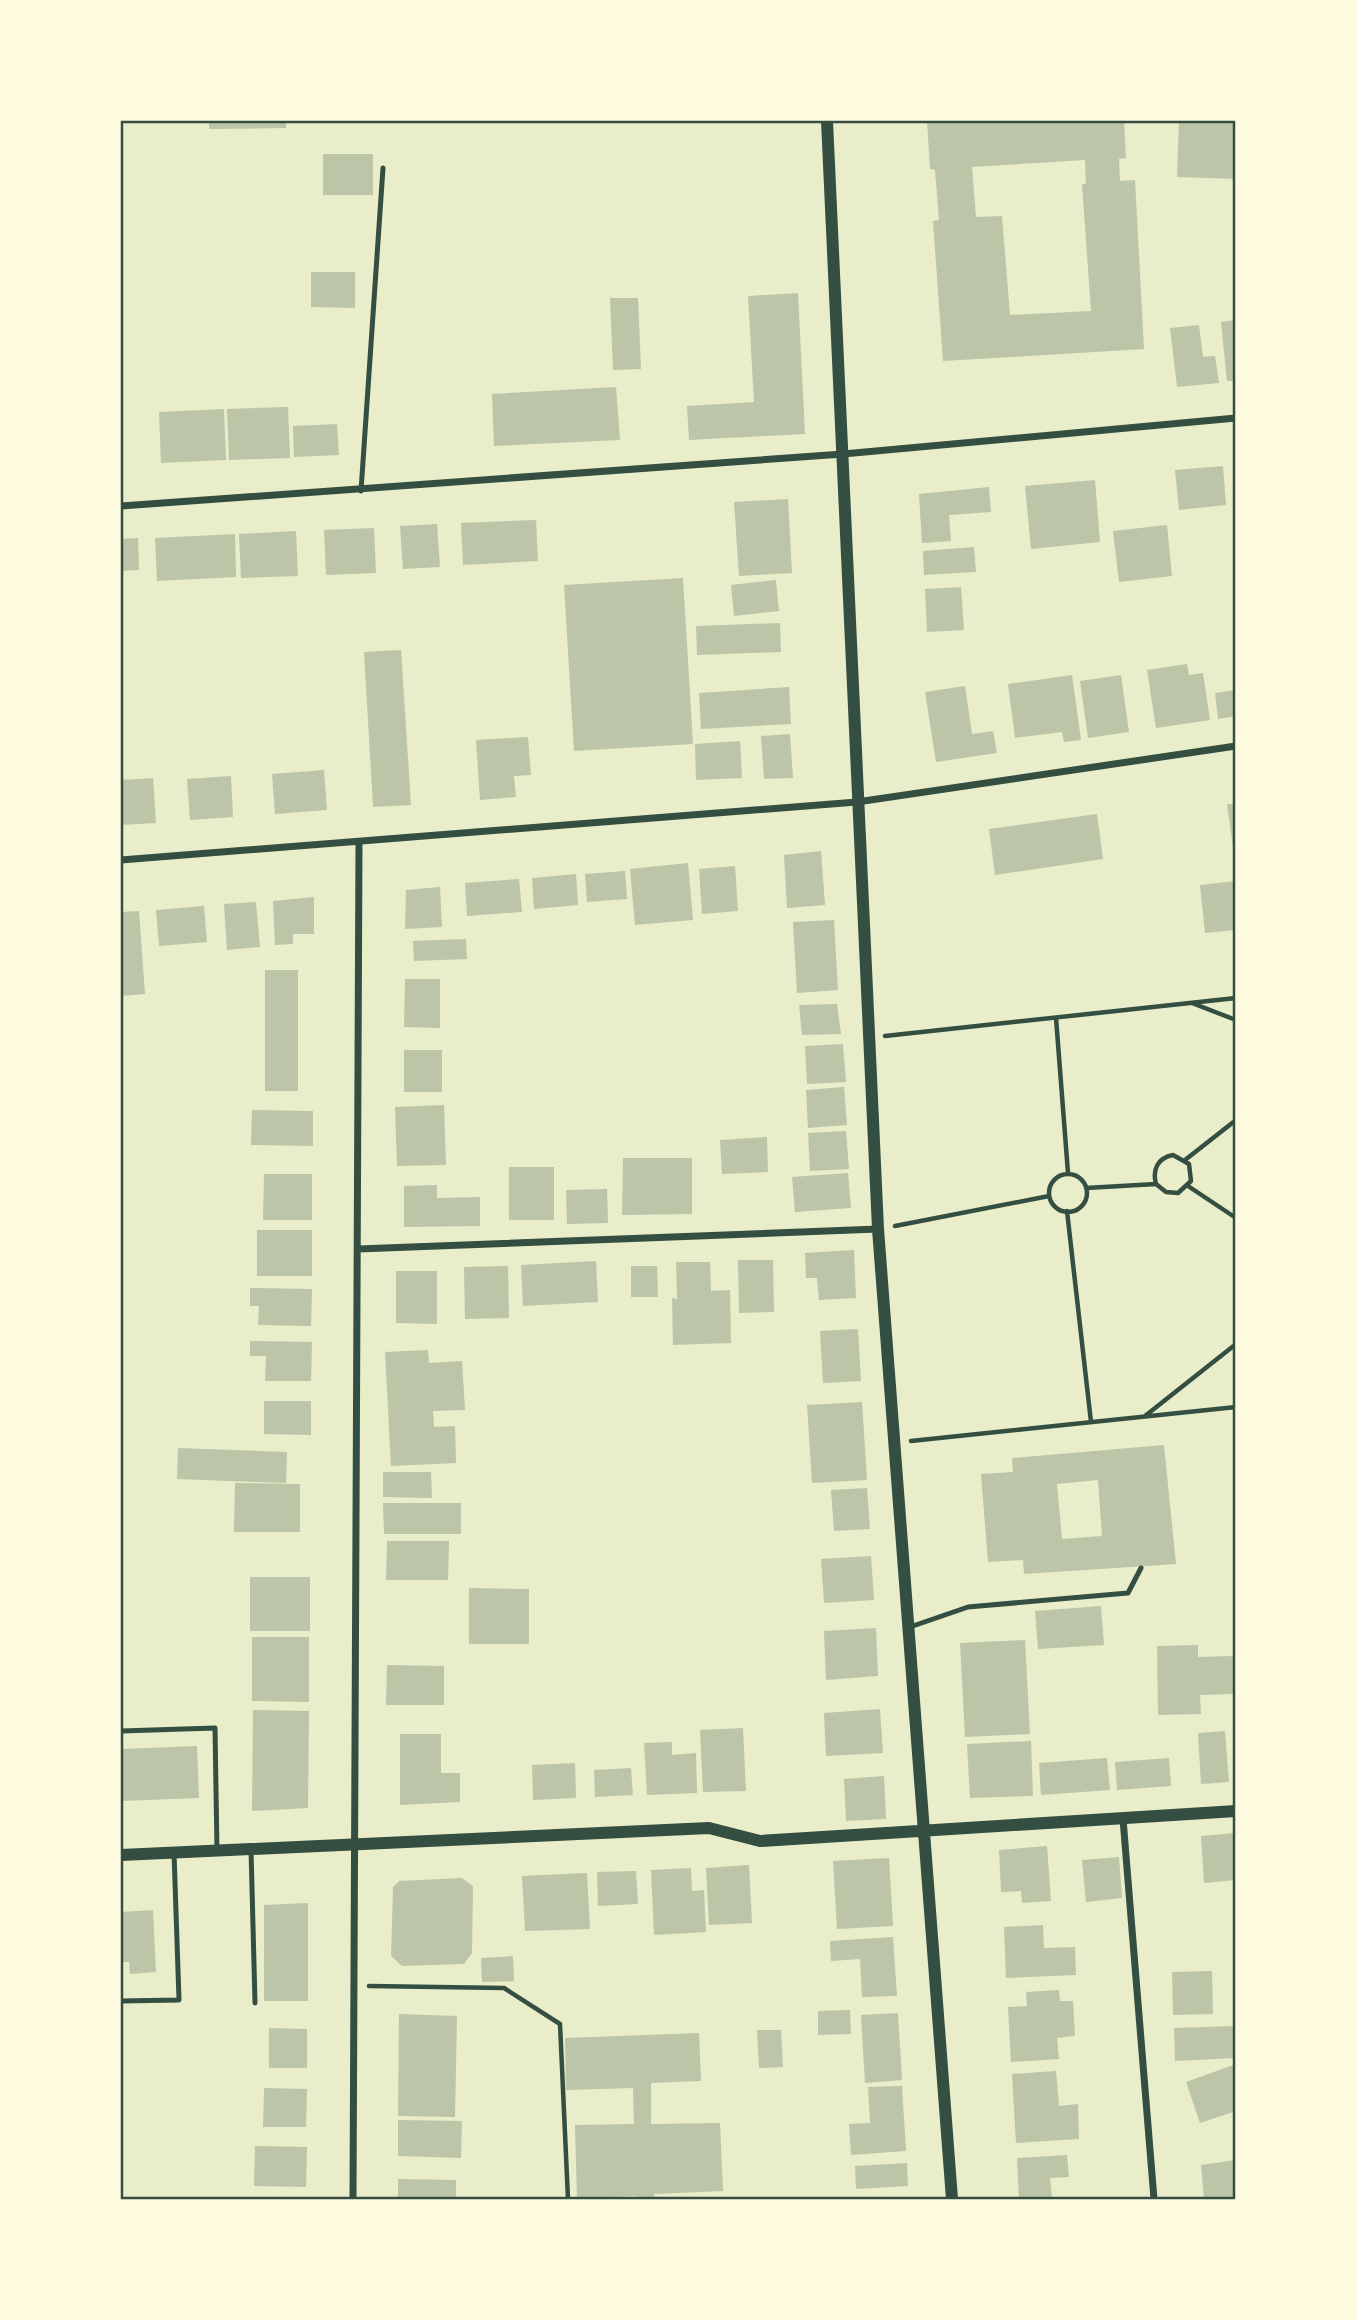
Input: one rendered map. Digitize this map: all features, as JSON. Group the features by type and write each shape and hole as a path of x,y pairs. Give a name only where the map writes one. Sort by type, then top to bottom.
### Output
{"street":[{"path":"827,121 878,1229 906,1628 952,2199"},
{"path":"121,506 361,491 843,454 1236,418"},
{"path":"121,860 857,802 1236,746"},
{"path":"353,2199 359,842"},
{"path":"358,1249 878,1229"},
{"path":"121,1855 709,1828 760,1841 923,1828 1236,1811"},
{"path":"1123,1819 1154,2199"}],"lane":[{"path":"361,491 383,168"},
{"path":"906,1628 968,1608 1128,1593 1141,1568"},
{"path":"121,1731 215,1727 217,1851"},
{"path":"251,1849 255,2003"},
{"path":"121,2001 179,2000 174,1853"}],"path":[{"path":"871,1038 1236,998"},
{"path":"1191,1003 1236,1020"},
{"path":"1056,1018 1068,1173"},
{"path":"1185,1160 1236,1120"},
{"path":"1156,1184 1154,1171 1161,1160 1173,1155 1185,1160 1192,1169 1188,1186"},
{"path":"1068,1173 1080,1178 1086,1188 1083,1205 1067,1211 1055,1207 1049,1196 1051,1183 1068,1173"},
{"path":"1086,1188 1156,1184 1172,1193 1188,1186"},
{"path":"1188,1186 1236,1218"},
{"path":"878,1229 1049,1196"},
{"path":"1067,1211 1091,1422"},
{"path":"1144,1416 1236,1344"},
{"path":"893,1443 1236,1407"},
{"path":"354,1986 504,1989 560,2024 568,2199"}],"building":[{"path":"209,121 286,121 286,128 209,129"},
{"path":"927,121 1124,121 1126,158 1119,159 1120,181 1135,180 1144,349 943,361 933,221 939,220 935,170 930,169","holes":["1085,160 1086,184 1082,184 1091,311 1010,315 1002,216 976,217 972,167"]},
{"path":"1179,121 1236,121 1236,179 1177,177"},
{"path":"323,154 373,154 373,195 323,195"},
{"path":"311,272 355,272 355,308 311,307"},
{"path":"798,293 805,434 689,440 687,406 754,402 748,296"},
{"path":"610,298 638,298 641,369 613,370"},
{"path":"1236,320 1236,381 1227,381 1221,322"},
{"path":"1199,325 1203,357 1215,356 1219,383 1177,387 1170,328"},
{"path":"616,387 620,440 494,446 492,394"},
{"path":"288,407 290,458 229,460 227,409"},
{"path":"224,409 226,460 161,463 159,412"},
{"path":"337,424 339,455 294,457 293,426"},
{"path":"1223,466 1226,505 1179,510 1175,470"},
{"path":"1095,480 1100,542 1031,549 1025,486"},
{"path":"989,487 991,512 949,515 951,541 922,543 919,494"},
{"path":"788,499 792,573 739,576 734,502"},
{"path":"536,520 538,561 463,565 461,523"},
{"path":"437,524 440,567 403,569 400,526"},
{"path":"1167,525 1172,576 1119,582 1113,531"},
{"path":"374,528 376,573 326,575 324,530"},
{"path":"296,531 298,576 241,578 239,534"},
{"path":"235,534 236,577 157,581 155,538"},
{"path":"138,538 139,570 121,571 121,539"},
{"path":"974,547 976,572 924,575 923,551"},
{"path":"683,578 693,744 574,751 564,585"},
{"path":"776,580 779,611 734,616 731,585"},
{"path":"961,587 964,630 927,632 925,589"},
{"path":"780,623 781,652 697,655 696,626"},
{"path":"401,650 411,805 373,807 364,652"},
{"path":"1187,664 1189,675 1203,673 1210,720 1156,728 1147,670"},
{"path":"1072,675 1081,740 1064,742 1062,732 1015,738 1008,684"},
{"path":"1121,675 1129,732 1088,738 1080,681"},
{"path":"965,686 972,734 993,731 997,753 936,762 925,692"},
{"path":"789,687 791,724 701,729 699,693"},
{"path":"1236,690 1236,716 1218,719 1215,693"},
{"path":"790,734 793,778 764,779 761,736"},
{"path":"528,737 531,775 514,776 516,797 480,800 476,740"},
{"path":"740,741 742,778 696,780 695,744"},
{"path":"324,770 327,810 275,814 272,774"},
{"path":"231,776 233,817 190,820 187,779"},
{"path":"153,778 156,823 121,825 121,780"},
{"path":"1227,804 1236,804 1236,862 1235,862"},
{"path":"1097,814 1103,859 995,875 989,829"},
{"path":"821,851 825,905 787,908 784,855"},
{"path":"688,863 693,920 635,925 630,869"},
{"path":"735,866 738,911 702,914 699,869"},
{"path":"625,871 627,899 587,902 585,874"},
{"path":"576,874 578,905 534,909 532,878"},
{"path":"519,879 522,912 467,916 465,883"},
{"path":"1236,881 1236,930 1205,933 1200,885"},
{"path":"440,887 442,927 405,929 406,890"},
{"path":"314,897 314,934 293,934 293,944 275,945 273,901"},
{"path":"256,902 260,947 227,950 224,904"},
{"path":"204,906 207,942 159,946 156,910"},
{"path":"139,911 145,994 121,996 121,912"},
{"path":"834,920 838,990 797,993 793,922"},
{"path":"466,939 467,959 414,961 413,941"},
{"path":"265,970 298,970 298,1091 265,1091"},
{"path":"405,979 440,979 440,1028 404,1027"},
{"path":"837,1004 841,1034 802,1035 799,1005"},
{"path":"843,1044 846,1082 807,1084 805,1046"},
{"path":"404,1050 442,1050 442,1092 404,1092"},
{"path":"844,1087 847,1125 808,1128 806,1090"},
{"path":"444,1105 446,1165 397,1166 395,1107"},
{"path":"252,1110 313,1111 313,1146 251,1145"},
{"path":"846,1131 849,1169 810,1171 808,1133"},
{"path":"767,1137 768,1172 722,1174 720,1140"},
{"path":"623,1158 692,1158 692,1214 622,1215"},
{"path":"509,1167 554,1167 554,1220 509,1220"},
{"path":"848,1173 851,1208 795,1212 792,1177"},
{"path":"264,1174 312,1174 312,1220 263,1220"},
{"path":"437,1185 437,1198 480,1197 480,1226 404,1227 404,1186"},
{"path":"607,1189 608,1223 567,1224 566,1190"},
{"path":"257,1230 312,1230 312,1276 257,1276"},
{"path":"854,1250 856,1298 819,1300 817,1278 806,1278 805,1253"},
{"path":"738,1260 773,1260 774,1312 739,1313"},
{"path":"596,1261 598,1302 523,1306 521,1265"},
{"path":"676,1262 710,1262 711,1291 730,1290 731,1343 673,1345 672,1298 677,1299"},
{"path":"508,1266 509,1318 465,1319 464,1267"},
{"path":"631,1266 657,1266 658,1297 631,1297"},
{"path":"396,1271 437,1271 437,1324 396,1323"},
{"path":"250,1288 312,1289 311,1326 258,1325 259,1306 250,1306"},
{"path":"858,1329 861,1381 823,1383 820,1331"},
{"path":"250,1341 312,1342 311,1381 265,1381 266,1356 250,1356"},
{"path":"428,1350 429,1363 462,1361 465,1410 433,1411 434,1427 455,1426 456,1463 391,1466 385,1352"},
{"path":"264,1401 311,1401 311,1435 264,1434"},
{"path":"862,1402 867,1480 812,1483 807,1405"},
{"path":"1164,1445 1176,1564 1024,1574 1023,1560 988,1562 981,1474 1013,1472 1012,1458","holes":["1098,1480 1102,1536 1062,1539 1057,1484"]},
{"path":"178,1448 287,1452 286,1483 177,1479"},
{"path":"383,1472 431,1472 432,1498 383,1497"},
{"path":"235,1483 300,1484 300,1532 234,1532"},
{"path":"867,1488 870,1529 834,1531 831,1490"},
{"path":"383,1503 461,1503 461,1534 384,1534"},
{"path":"387,1541 449,1541 448,1580 386,1580"},
{"path":"871,1556 874,1600 824,1603 821,1559"},
{"path":"250,1577 310,1577 310,1631 250,1631"},
{"path":"469,1588 529,1589 529,1644 469,1644"},
{"path":"1101,1606 1104,1645 1038,1649 1035,1611"},
{"path":"876,1628 878,1676 826,1680 824,1631"},
{"path":"252,1637 309,1637 309,1702 252,1701"},
{"path":"1025,1640 1030,1734 965,1737 960,1643"},
{"path":"1198,1645 1198,1657 1233,1656 1233,1694 1200,1695 1201,1714 1158,1715 1157,1646"},
{"path":"387,1665 444,1666 444,1705 386,1705"},
{"path":"880,1709 883,1753 826,1756 824,1713"},
{"path":"253,1710 309,1711 308,1808 252,1811"},
{"path":"743,1728 746,1791 703,1792 700,1730"},
{"path":"1225,1731 1229,1782 1201,1784 1198,1733"},
{"path":"400,1734 441,1734 441,1773 460,1773 460,1802 400,1805"},
{"path":"1031,1741 1033,1796 970,1798 967,1744"},
{"path":"672,1742 672,1755 696,1753 697,1793 647,1795 644,1743"},
{"path":"197,1746 199,1798 121,1801 121,1749"},
{"path":"1107,1758 1110,1790 1041,1795 1039,1763"},
{"path":"1169,1758 1171,1786 1117,1790 1115,1762"},
{"path":"575,1763 576,1798 533,1800 532,1765"},
{"path":"631,1768 633,1795 595,1797 594,1770"},
{"path":"884,1776 886,1819 846,1821 844,1779"},
{"path":"1236,1833 1236,1880 1204,1883 1201,1836"},
{"path":"1047,1846 1051,1901 1022,1903 1021,1891 1001,1892 999,1850"},
{"path":"1119,1857 1122,1898 1086,1902 1082,1860"},
{"path":"889,1858 893,1926 837,1929 833,1861"},
{"path":"749,1865 752,1923 709,1925 706,1868"},
{"path":"691,1868 692,1891 704,1890 706,1932 654,1935 651,1870"},
{"path":"636,1871 638,1904 598,1906 597,1872"},
{"path":"587,1873 590,1929 525,1931 522,1876"},
{"path":"462,1878 473,1886 472,1953 464,1964 402,1966 391,1956 393,1887 399,1881"},
{"path":"308,1903 308,2001 264,2001 264,1905"},
{"path":"153,1910 156,1972 130,1974 129,1962 121,1962 121,1912"},
{"path":"1043,1925 1044,1948 1075,1947 1076,1975 1006,1978 1004,1927"},
{"path":"893,1937 897,1996 862,1997 860,1959 831,1961 830,1941"},
{"path":"513,1956 514,1981 482,1982 481,1958"},
{"path":"1212,1971 1213,2014 1173,2015 1172,1972"},
{"path":"1059,1990 1060,2001 1073,2001 1075,2036 1057,2038 1059,2059 1011,2062 1008,2007 1027,2006 1026,1992"},
{"path":"850,2010 851,2034 818,2035 818,2011"},
{"path":"898,2013 902,2080 865,2083 861,2015"},
{"path":"399,2014 457,2016 455,2117 398,2116"},
{"path":"1235,2026 1236,2058 1175,2061 1174,2028"},
{"path":"269,2028 307,2029 307,2068 269,2068"},
{"path":"757,2030 781,2030 783,2067 759,2068"},
{"path":"699,2033 701,2081 651,2083 651,2124 720,2123 723,2191 654,2194 654,2199 637,2199 637,2196 577,2198 575,2125 634,2124 633,2088 566,2090 565,2038"},
{"path":"1236,2064 1236,2111 1200,2123 1186,2082"},
{"path":"1056,2071 1059,2106 1078,2104 1079,2139 1016,2143 1012,2074"},
{"path":"902,2086 906,2151 851,2155 849,2124 870,2123 868,2087"},
{"path":"264,2088 307,2089 306,2127 263,2127"},
{"path":"398,2120 462,2121 461,2158 398,2156"},
{"path":"255,2146 307,2147 306,2187 254,2186"},
{"path":"1067,2155 1069,2177 1050,2178 1052,2199 1019,2199 1017,2158"},
{"path":"1236,2160 1236,2199 1204,2199 1201,2165"},
{"path":"907,2163 908,2186 856,2189 855,2166"},
{"path":"398,2179 456,2180 456,2199 398,2199"}]}
